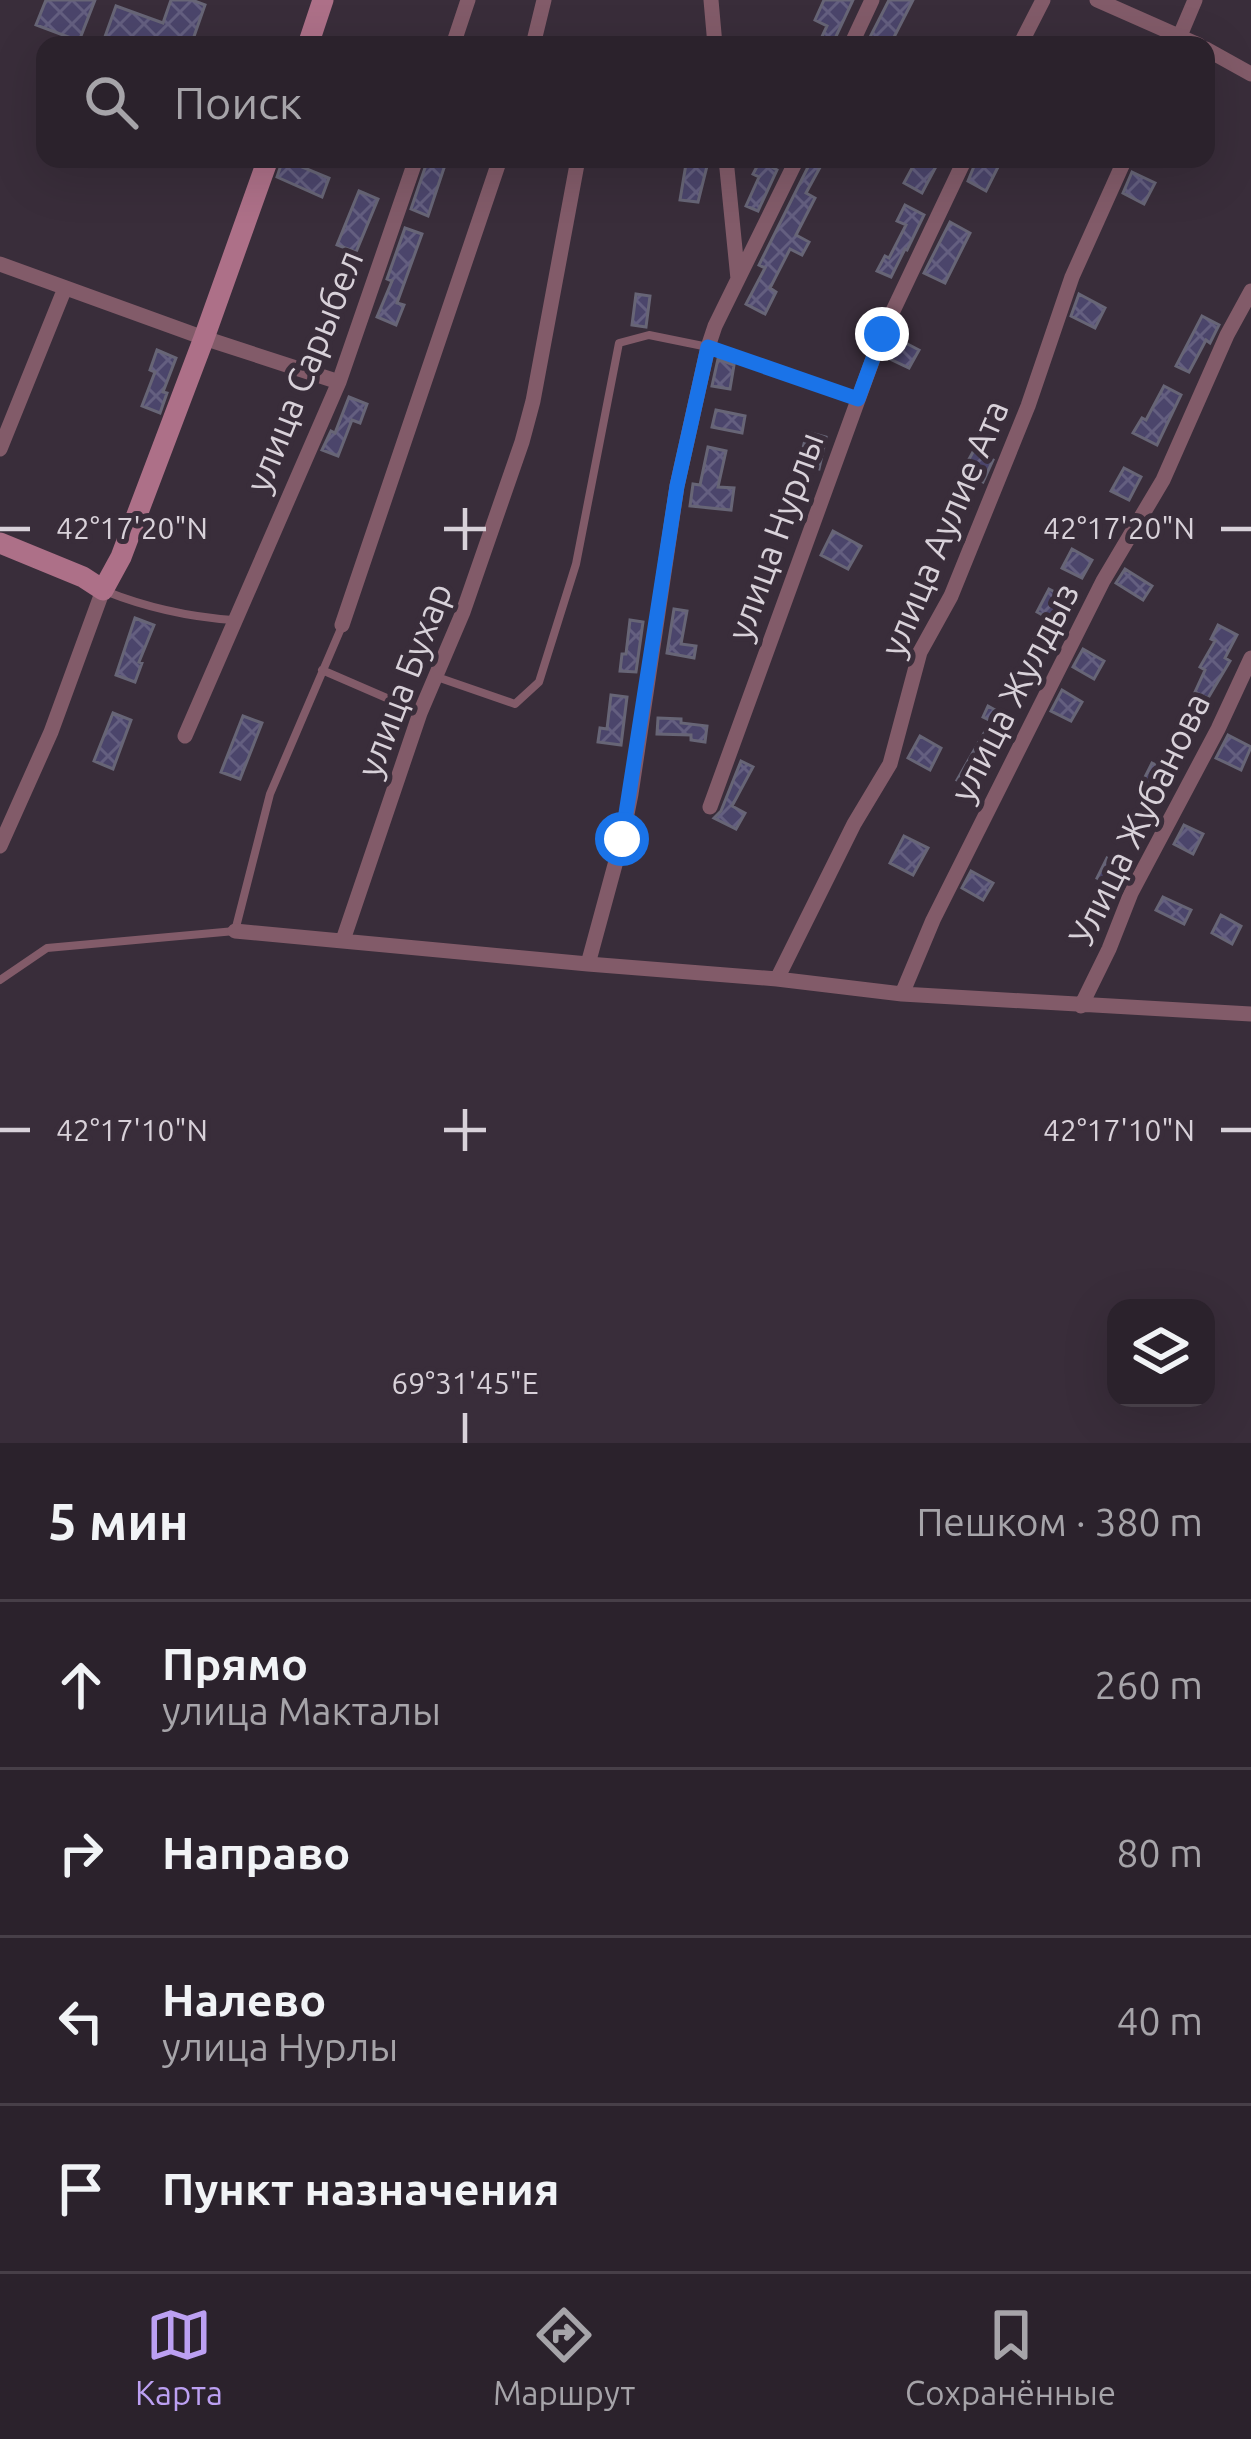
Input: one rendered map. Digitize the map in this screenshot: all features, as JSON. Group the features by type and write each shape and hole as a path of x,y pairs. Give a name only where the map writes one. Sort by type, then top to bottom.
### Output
{"street":[{"path":"311,36 323,0"},
{"path":"456,36 468,0"},
{"path":"535,36 544,0"},
{"path":"711,0 714,36"},
{"path":"855,36 872,0"},
{"path":"1024,36 1042,0"},
{"path":"1097,0 1170,36"},
{"path":"1180,36 1195,0"},
{"path":"1215,54 1251,74"},
{"path":"0,846 121,557 265,168"},
{"name":"улица Сарыбел","path":"184,736 339,382 413,168"},
{"path":"342,625 497,168"},
{"name":"улица Бухар","path":"344,940 421,712 463,612 533,401 576,168"},
{"path":"727,168 738,282"},
{"path":"588,964 631,794 677,486 708,347 792,168"},
{"name":"улица Нурлы","path":"710,807 882,334 961,168"},
{"name":"улица Аулие Ата","path":"777,979 854,824 890,764 920,652 951,596 1028,406 1072,277 1121,168"},
{"path":"0,264 339,382"},
{"path":"0,449 65,288"},
{"name":"улица Жулдыз","path":"902,994 933,920 1092,602 1163,480 1251,291"},
{"path":"0,543 104,590"},
{"name":"Улица Жубанова","path":"1081,1006 1131,893 1251,658"},
{"path":"235,931 902,994 1251,1014"}],"lane":[{"path":"435,676 515,704 539,682 576,564 619,343 649,335 708,347 858,399"},
{"path":"104,590 134,603 233,620"},
{"path":"0,980 47,948 235,931 270,794 342,625"},
{"path":"322,670 421,712"}],"building":[{"path":"46,0 95,0 81,36 66,36 36,25"},
{"path":"171,0 205,5 194,36 105,36 116,6 163,23"},
{"path":"824,0 853,0 836,36 822,36 827,26 815,20"},
{"path":"889,0 913,0 895,36 871,36"},
{"path":"280,168 304,168 329,178 322,197 277,177"},
{"path":"425,168 444,168 428,216 411,209"},
{"path":"685,168 706,168 698,202 680,200"},
{"path":"756,168 777,170 758,211 746,206 759,177 753,174"},
{"path":"808,168 820,168 806,193 815,198 796,235 809,242 802,255 790,249 770,288 776,292 765,314 746,304 765,268 759,265"},
{"path":"912,168 935,168 922,193 904,183"},
{"path":"973,168 998,168 986,191 968,181"},
{"path":"1132,172 1155,183 1144,204 1123,193"},
{"path":"359,191 378,199 356,252 337,245"},
{"path":"905,205 924,215 891,277 877,271 906,225 897,221"},
{"path":"950,222 970,233 945,283 924,273"},
{"path":"405,228 422,234 397,303 404,305 396,325 377,317"},
{"path":"636,294 650,296 646,327 632,325"},
{"path":"1079,294 1105,308 1095,328 1071,316"},
{"path":"1202,316 1219,325 1189,372 1176,366"},
{"path":"898,339 919,350 909,368 888,358"},
{"path":"157,350 176,358 160,413 142,406 155,372 150,370"},
{"path":"718,359 734,365 730,389 712,386"},
{"path":"1164,386 1181,395 1157,445 1133,433 1142,418 1146,420"},
{"path":"349,397 367,404 360,423 352,420 338,456 322,450 331,431 335,433"},
{"path":"716,410 745,416 742,433 712,427"},
{"path":"807,432 826,437 819,469 799,464"},
{"path":"708,447 726,451 718,487 734,488 731,510 690,506"},
{"path":"974,450 993,460 983,482 962,472"},
{"path":"1124,468 1141,477 1129,500 1111,491"},
{"path":"833,531 861,546 848,569 821,555"},
{"path":"1072,549 1092,560 1082,578 1062,568"},
{"path":"1125,569 1152,586 1143,600 1116,583"},
{"path":"1049,589 1076,603 1044,655 1029,648 1046,617 1037,612"},
{"path":"674,609 687,611 681,644 696,646 694,658 667,653"},
{"path":"135,618 154,625 135,682 116,675"},
{"path":"630,620 643,622 636,672 620,671"},
{"path":"1218,625 1237,635 1225,658 1230,661 1208,698 1195,692"},
{"path":"1083,649 1104,661 1094,679 1073,667"},
{"path":"1062,690 1082,702 1071,721 1051,711"},
{"path":"611,695 627,697 621,745 598,742 600,728 607,729"},
{"path":"988,706 1008,717 994,744 998,746 973,788 957,780 991,721 983,717"},
{"path":"113,713 131,720 113,769 94,761"},
{"path":"243,716 262,723 240,779 221,772"},
{"path":"658,718 707,726 705,742 691,740 691,735 657,734"},
{"path":"1228,735 1251,747 1241,770 1216,758"},
{"path":"920,736 941,748 930,770 908,758"},
{"path":"741,761 753,767 732,806 745,813 736,829 714,818"},
{"path":"1152,763 1173,773 1162,793 1142,783"},
{"path":"1184,825 1203,834 1193,854 1174,844"},
{"path":"904,836 928,848 913,875 890,863"},
{"path":"1107,858 1126,868 1116,888 1097,878"},
{"path":"971,871 993,883 983,900 962,888"},
{"path":"1163,897 1191,910 1184,924 1156,910"},
{"path":"1221,915 1241,926 1232,944 1212,933"}],"route":[{"path":"622,839 677,486 708,347 858,399 882,334"}]}
